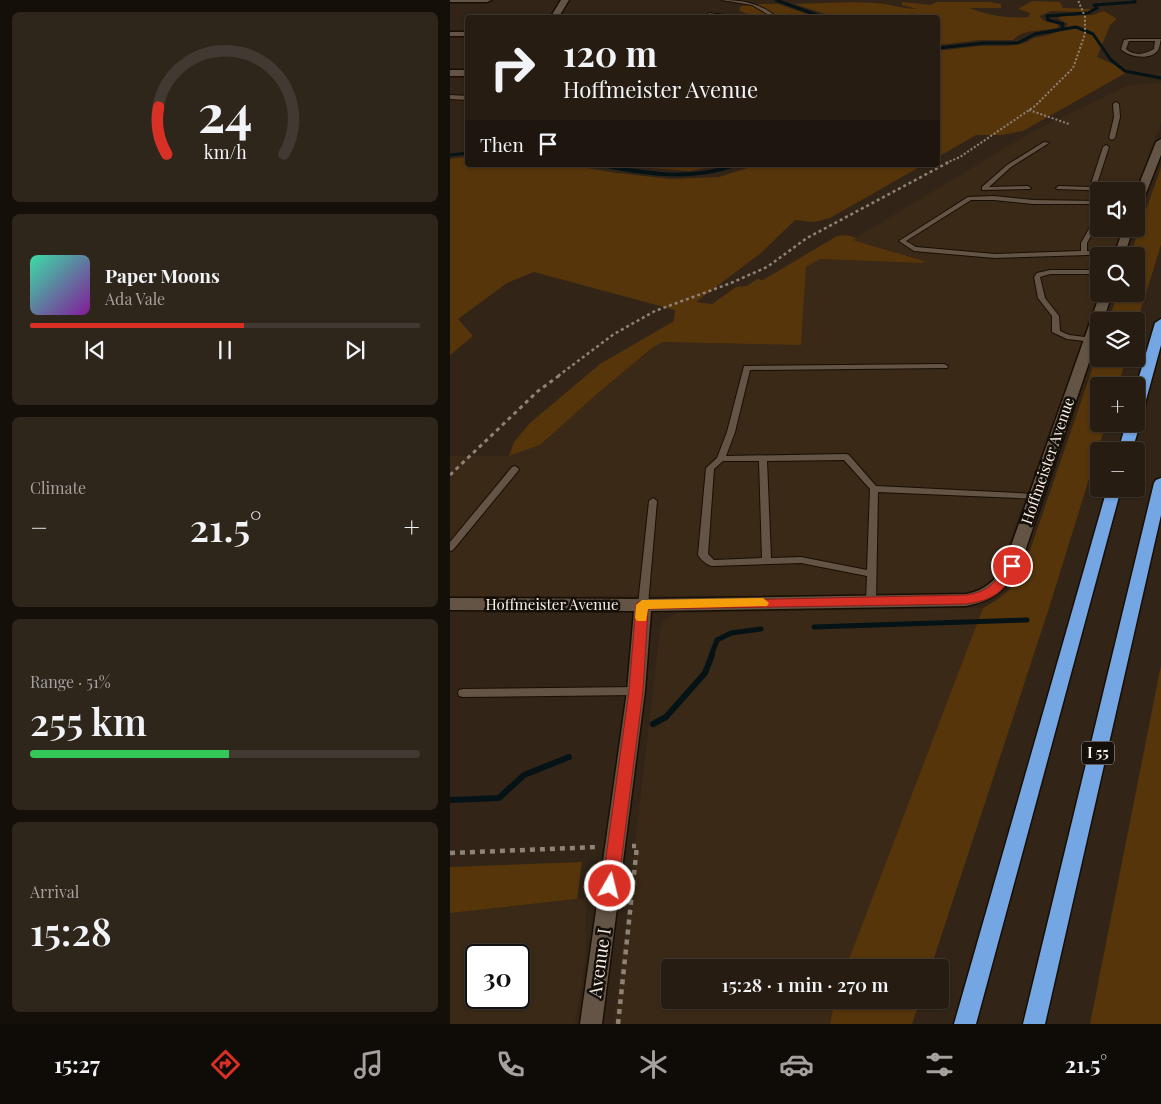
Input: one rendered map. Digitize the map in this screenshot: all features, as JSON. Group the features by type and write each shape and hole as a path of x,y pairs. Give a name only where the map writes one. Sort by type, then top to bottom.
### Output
{"highway":[{"path":"1145,379 1161,322"},
{"name":"I 55","path":"1034,1024 1161,482"},
{"path":"965,1024 1112,497"}],"street":[{"path":"452,0 487,0"},
{"path":"556,15 565,0"},
{"path":"450,34 465,34"},
{"path":"450,73 465,73"},
{"path":"1145,183 1161,142"},
{"name":"Hoffmeister Avenue","path":"450,604 642,605 966,600 982,598 1003,581 1012,566 1090,340"},
{"name":"Avenue I","path":"591,1024 636,691 642,605"}],"lane":[{"path":"724,0 753,4 772,15"},
{"path":"709,14 716,15"},
{"path":"1129,40 1160,40 1153,53 1139,56 1126,52 1123,49 1126,41 1129,40"},
{"path":"450,98 465,98"},
{"path":"1112,138 1117,117 1116,104"},
{"path":"1046,143 1009,166 970,198 902,241 914,249 995,256 1090,253"},
{"path":"1094,182 1106,147"},
{"path":"984,188 1028,188"},
{"path":"1059,188 1090,189"},
{"path":"970,198 994,198 1033,202 1090,199"},
{"path":"1084,253 1084,243 1090,232"},
{"path":"1090,272 1050,272 1039,274 1037,277 1042,300 1057,317 1056,332 1067,337 1090,340"},
{"path":"872,574 801,560 712,563 703,555 710,468 721,459 731,432 747,368 944,366"},
{"path":"721,459 846,457 874,489 871,601"},
{"path":"763,458 767,561"},
{"path":"450,548 515,469"},
{"path":"874,489 1036,497"},
{"path":"642,605 653,501"},
{"path":"463,694 636,691"}],"path":[{"path":"940,166 960,157 1029,110 1073,68 1086,34 1085,17 1078,0"},
{"path":"1029,110 1068,124"},
{"path":"450,475 538,391 614,334 655,311 768,267 807,238 939,167"},
{"path":"450,853 568,847"}],"shaded area":[{"path":"1032,1 1060,2 1063,8 1091,9 1088,12 1051,11 1039,16 1044,21 1059,24 1057,28 1027,32 1013,40 980,40 940,45 940,15 830,15 794,4 865,2 917,9 902,5 902,2 931,5 936,2 989,2 1001,4 1001,8 969,8 998,16 1028,17 1030,13 1018,9"},
{"path":"778,4 810,15 750,15 739,10 741,6"},
{"path":"1104,11 1117,19 1110,25 1097,57 1129,71 1023,131 1001,135 976,135 940,156 940,51 1025,43 1034,38 1065,29 1068,24 1058,18 1061,16 1092,15"},
{"path":"1161,83 1161,123 1139,182 1090,182 1090,237 1120,237 1116,247 1090,247 1090,302 1097,302 1093,312 1090,312 1090,321 999,570 990,583 974,593 953,595 450,596 450,456 509,456 540,445 598,393 652,348 663,342 801,345 806,267 820,259 922,263 923,261 899,255 887,249 852,240 1030,133 1129,85"},
{"path":"465,157 465,167 581,167 671,179 719,177 747,167 919,167 830,218 814,222 795,220 761,253 696,302 712,304 736,287 747,286 757,279 763,280 837,236 846,235 857,238 853,240 924,261 922,263 820,259 806,267 801,345 663,342 652,348 598,393 540,445 509,456 514,442 530,423 600,364 674,321 675,310 534,272 507,283 458,319 473,336 450,355 450,159"},
{"path":"639,167 710,167 689,171"},
{"path":"1161,167 1161,245 1145,296 1145,247 1133,247 1137,237 1145,237 1145,213"},
{"path":"1115,302 1143,302 1140,312 1111,312"},
{"path":"1093,367 1124,367 1121,377 1090,377 1090,432 1104,432 1100,442 1090,442 1090,476 1049,608 934,959 849,959 983,608 1008,591 1017,580 1025,565"},
{"path":"983,608 849,959 661,959 661,1009 833,1009 830,1024 614,1024 660,631 663,621 678,613"},
{"path":"1161,665 1161,1024 1090,1024"},
{"path":"582,862 577,899 450,913 450,867"},
{"path":"586,898 586,955 575,1024 450,1024 450,913"},
{"path":"833,1009 917,1009 912,1024 830,1024"}],"waterway":[{"path":"776,0 817,15"},
{"path":"1062,28 1063,24 1048,20 1047,16 1088,13 1097,8 1094,5 1135,2 1135,0"},
{"path":"940,48 984,43 1018,43 1035,34 1076,27 1093,34 1111,60 1125,71 1161,78"},
{"path":"450,155 465,153"},
{"path":"613,167 669,174 702,173 729,167"},
{"path":"814,627 1027,620"},
{"path":"711,656 717,640 731,633 761,629"},
{"path":"653,724 666,717 705,673 712,655"},
{"path":"450,800 499,798 524,775 569,757"}],"slow traffic":[{"path":"642,618 642,605 763,603"}],"route":[{"path":"610,886 636,691 642,605 966,600 982,598 991,592 1003,581 1012,566"}]}
